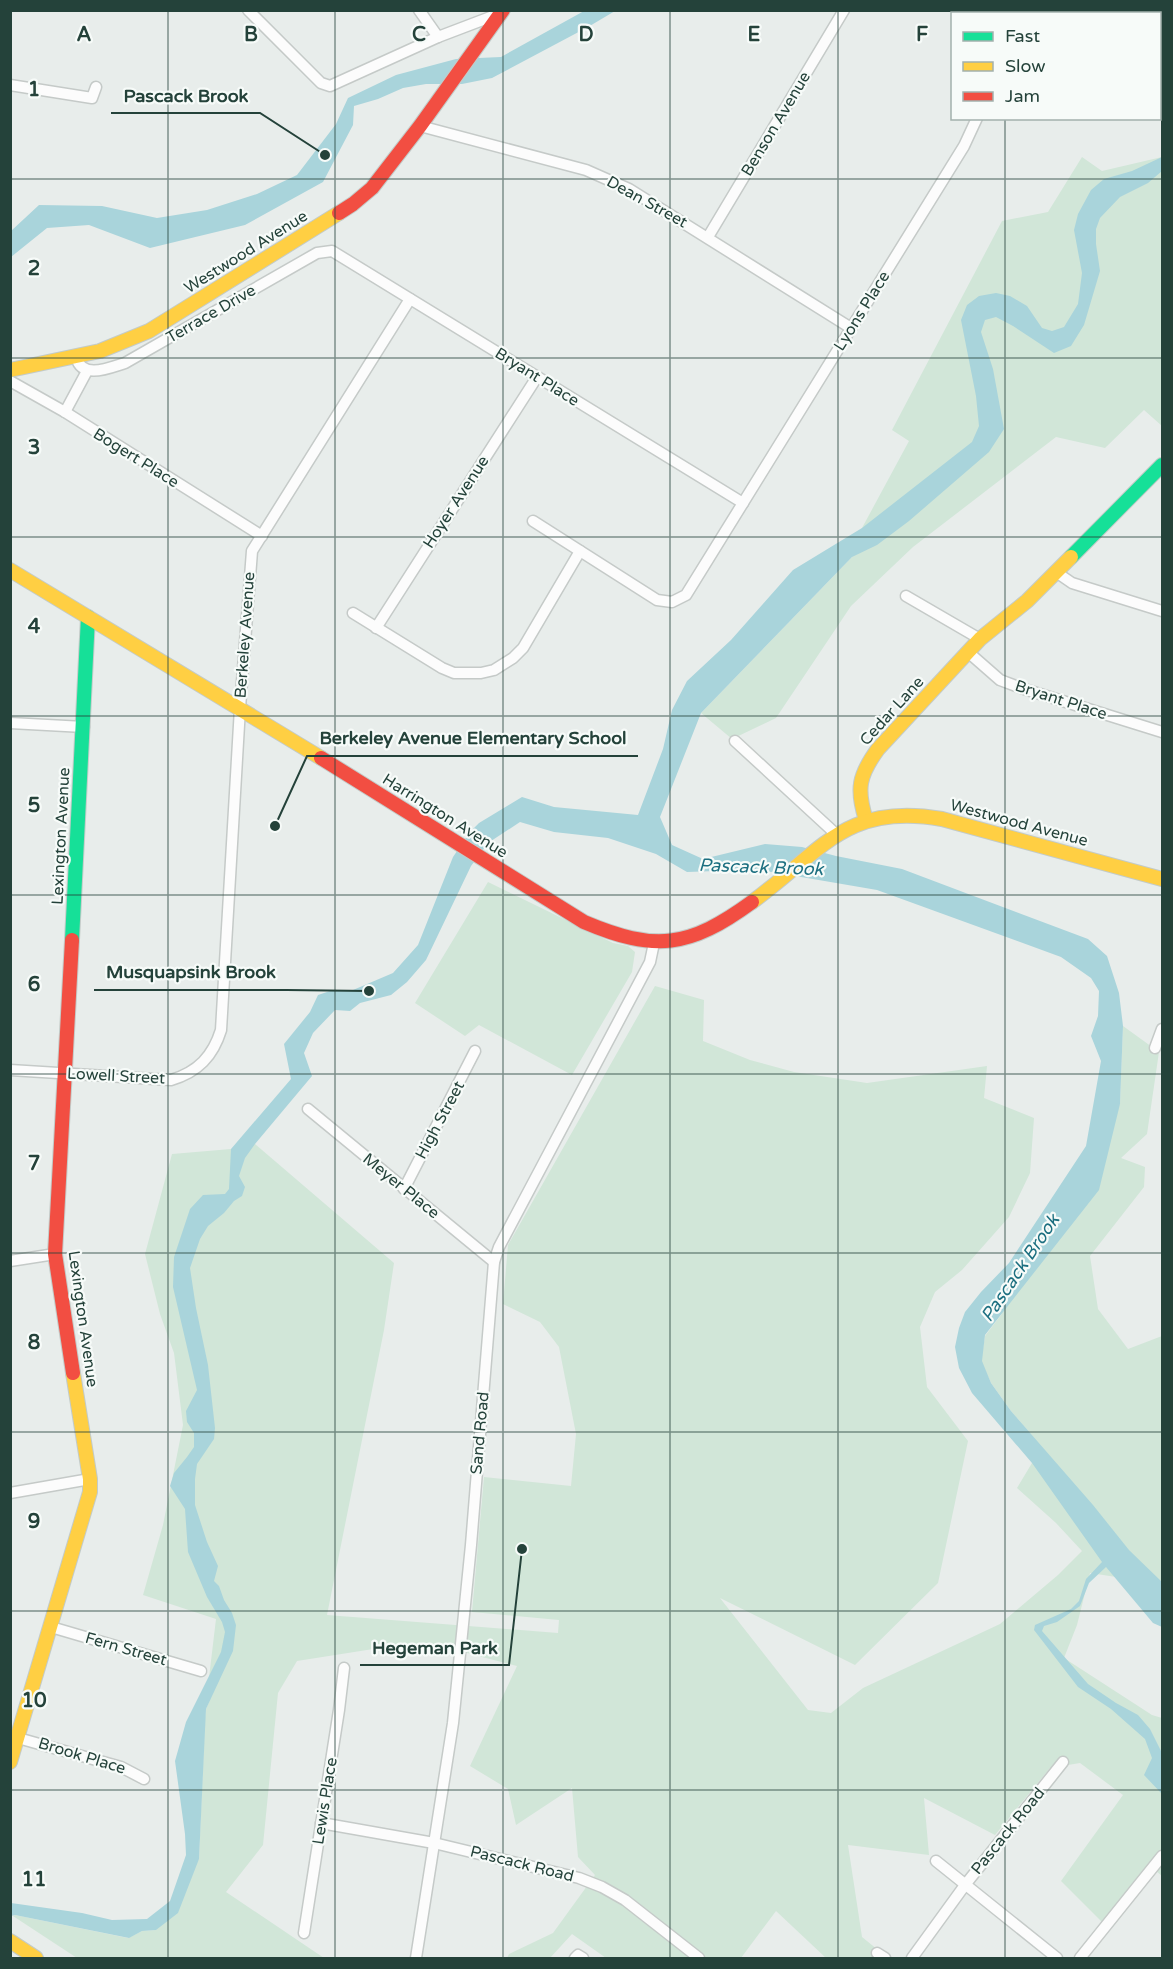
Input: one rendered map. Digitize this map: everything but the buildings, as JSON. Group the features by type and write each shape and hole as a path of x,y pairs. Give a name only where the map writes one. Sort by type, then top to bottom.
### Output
{"street":[{"path":"248,10 325,86 330,86 438,37 502,12"},
{"path":"419,10 438,37"},
{"name":"Benson Avenue","path":"708,237 844,10"},
{"name":"Westwood Avenue","path":"10,369 99,351 149,331 353,204 372,188 502,12"},
{"path":"10,85 92,98 96,87"},
{"name":"Lyons Place","path":"533,521 657,600 672,602 686,594 964,146 976,120"},
{"name":"Dean Street","path":"420,126 586,170 628,189 851,328"},
{"name":"Bryant Place","path":"332,251 743,503"},
{"name":"Terrace Drive","path":"87,371 110,368 125,363 317,253 332,251"},
{"name":"Berkeley Avenue","path":"221,1017 252,551 410,299"},
{"path":"65,412 87,371 81,368 76,357"},
{"name":"Hoyer Avenue","path":"376,628 537,376"},
{"name":"Bogert Place","path":"10,381 65,412 262,536"},
{"name":"Cedar Lane","path":"866,820 860,802 860,781 878,749 980,639 1027,601 1162,465"},
{"path":"353,614 448,670 468,674 494,670 513,658 523,648 580,551"},
{"name":"Harrington Avenue","path":"10,570 240,708 595,928 628,939 654,943"},
{"path":"1056,572 1072,583 1162,611"},
{"path":"906,596 980,639"},
{"name":"Lexington Avenue","path":"10,1762 88,1506 90,1492 90,1479 55,1254 88,617"},
{"name":"Bryant Place","path":"968,652 1000,680 1162,732"},
{"path":"10,723 84,727"},
{"path":"735,741 837,835"},
{"name":"Westwood Avenue","path":"866,820 922,815 1162,879"},
{"path":"654,943 671,942 701,933 730,918 820,847 851,826 866,820"},
{"name":"Sand Road","path":"416,1959 458,1683 494,1262 499,1247 650,962 654,943"},
{"name":"Lowell Street","path":"10,1070 163,1080 182,1076 194,1071 211,1054 219,1036 221,1017"},
{"path":"1155,1048 1162,1029"},
{"name":"High Street","path":"404,1189 475,1051"},
{"name":"Meyer Place","path":"308,1109 494,1262"},
{"path":"10,1261 55,1254"},
{"path":"10,1493 90,1479"},
{"name":"Fern Street","path":"51,1627 201,1671"},
{"name":"Lewis Place","path":"304,1933 344,1668"},
{"name":"Brook Place","path":"18,1737 122,1767 144,1779"},
{"name":"Pascack Road","path":"912,1959 964,1885 1063,1762"},
{"name":"Pascack Road","path":"321,1823 434,1843 579,1878 602,1887 625,1900 699,1959"},
{"path":"1080,1959 1162,1856"},
{"path":"936,1861 1057,1959"},
{"path":"10,1941 36,1959"},
{"path":"575,1959 578,1955 583,1959"}],"green space":[{"path":"1082,157 1102,171 1162,157 1162,426 1144,410 1105,448 1056,437 913,547 851,606 776,718 732,739 701,713 852,557 862,528 909,441 892,430 1002,221 1048,212"},
{"path":"488,882 613,943 628,946 635,952 632,972 572,1075 479,1025 465,1036 415,1003"},
{"path":"655,986 704,1000 703,1041 750,1060 794,1072 867,1083 987,1066 984,1098 1034,1118 1030,1173 1009,1217 962,1270 935,1292 920,1327 927,1387 968,1441 938,1583 855,1665 720,1598 808,1710 831,1713 863,1688 1000,1624 1058,1575 1082,1551 1056,1523 1017,1488 1032,1463 1034,1438 991,1383 981,1361 985,1336 1001,1315 1120,1104 1123,1026 1159,1052 1147,1134 1121,1158 1145,1167 1144,1187 1090,1256 1098,1309 1128,1349 1162,1336 1162,1584 1090,1573 1077,1625 1064,1658 1152,1715 1162,1718 1162,1876 1150,1866 1104,1924 1061,1881 1123,1795 1080,1763 1050,1768 995,1835 924,1798 929,1855 848,1845 862,1937 888,1958 826,1958 776,1911 741,1958 606,1958 572,1934 550,1958 507,1958 509,1954 553,1933 595,1875 578,1857 572,1788 516,1825 508,1789 470,1766 517,1666 467,1653 405,1644 297,1661 278,1693 263,1845 226,1892 324,1958 77,1958 13,1916 128,1938 142,1931 156,1930 199,1859 205,1718 206,1709 218,1680 208,1686 216,1619 143,1595 163,1525 183,1425 174,1353 160,1314 145,1254 172,1154 231,1149 255,1144 394,1263 384,1330 327,1615 558,1633 559,1620 472,1612 484,1477 571,1486 576,1434 559,1347 540,1322 503,1304 508,1245"}],"water":[{"path":"584,11 615,11 492,78 462,84 426,84 403,88 354,106 353,125 323,182 245,225 150,248 89,225 47,228 11,257 11,231 39,205 102,206 157,218 207,210 257,194 297,175 336,124 348,98 396,75 456,59 501,57"},
{"path":"1162,157 1162,171 1148,183 1120,197 1100,218 1096,229 1096,244 1100,271 1084,325 1071,346 1054,353 996,317 985,320 981,332 993,369 1004,429 989,452 909,521 877,545 852,557 701,713 660,817 672,845 703,859 765,844 802,847 902,869 1088,939 1107,956 1119,993 1123,1026 1120,1104 1099,1190 985,1335 982,1361 991,1383 1011,1411 1129,1550 1162,1582 1162,1627 1153,1623 1106,1567 1089,1583 1080,1606 1057,1622 1044,1626 1042,1631 1088,1684 1138,1715 1150,1729 1162,1753 1162,1794 1144,1775 1152,1758 1145,1739 1111,1709 1078,1687 1034,1630 1035,1625 1071,1609 1079,1601 1086,1579 1102,1562 1032,1463 972,1393 959,1368 955,1347 965,1312 1009,1263 1086,1146 1101,1061 1091,1036 1098,1016 1099,991 1091,978 1061,957 877,890 772,872 745,870 687,872 656,854 608,838 554,832 520,822 488,843 471,866 426,960 407,982 391,995 360,1003 350,1011 335,1010 313,1033 304,1053 312,1076 245,1158 239,1176 245,1187 242,1196 208,1226 200,1239 190,1268 208,1365 215,1428 214,1439 197,1464 195,1505 207,1542 218,1566 214,1581 219,1586 236,1625 233,1651 206,1709 199,1859 178,1913 156,1930 142,1931 129,1938 11,1916 11,1903 82,1913 112,1920 147,1919 170,1901 186,1855 175,1761 186,1722 221,1652 225,1632 188,1552 185,1509 170,1486 174,1473 194,1447 194,1433 187,1422 186,1411 197,1390 173,1287 174,1257 190,1209 203,1195 225,1194 229,1189 231,1149 291,1079 284,1044 310,1012 318,995 330,991 353,990 393,973 418,945 453,857 479,823 522,797 554,807 638,815 663,749 672,710 687,681 731,640 793,570 862,528 972,442 979,426 976,396 961,320 967,305 979,296 996,293 1010,296 1027,306 1042,328 1052,331 1064,327 1078,304 1082,273 1074,230 1078,214 1091,190 1104,179 1132,171"}],"traffic: fast":[{"path":"1071,557 1162,465"},
{"path":"72,940 88,617"}],"traffic: slow":[{"path":"10,370 100,351 149,331 339,213"},
{"path":"866,820 861,799 861,783 878,749 980,639 1027,601 1071,557"},
{"path":"10,570 321,758"},
{"path":"752,902 837,835 857,825 881,818 909,816 942,819 1162,879"},
{"path":"10,1762 90,1492 90,1479 73,1373"},
{"path":"10,1941 36,1958"}],"traffic: jam":[{"path":"339,213 372,188 420,126 503,10"},
{"path":"321,758 584,922 609,932 652,941 671,940 709,929 752,902"},
{"path":"72,940 55,1254 73,1373"}],"place":[{"name":"Pascack Brook","path":"325,155"},
{"name":"Berkeley Avenue Elementary School","path":"275,826"},
{"name":"Musquapsink Brook","path":"369,991"},
{"name":"Hegeman Park","path":"522,1549"}]}
